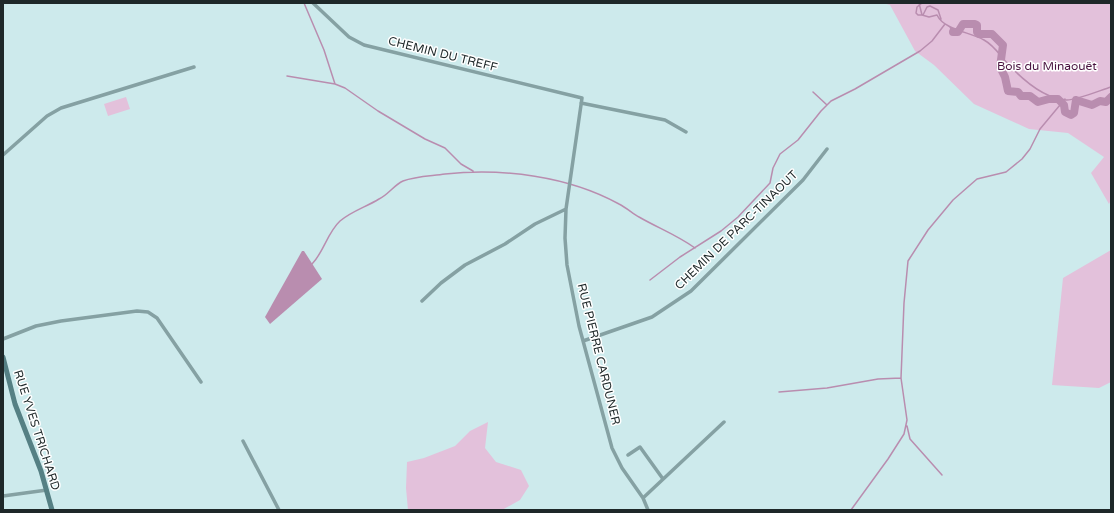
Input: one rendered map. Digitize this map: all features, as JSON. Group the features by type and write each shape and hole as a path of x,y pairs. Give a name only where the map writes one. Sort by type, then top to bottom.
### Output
{"main road":[{"name":"RUE YVES TRICHARD","path":"3,357 15,404 47,490 52,510"}],"street":[{"name":"CHEMIN DU TREFF","path":"313,3 349,37 364,45 665,120 686,132"},
{"path":"3,154 47,116 61,108 194,67"},
{"name":"RUE PIERRE CARDUNER","path":"581,100 566,209 565,238 567,265 583,341 612,448 622,468 644,498 648,510"},
{"name":"CHEMIN DE PARC-TINAOUT","path":"583,341 652,317 691,291 803,180 827,149"},
{"path":"422,301 465,265 505,244 535,224 566,209"},
{"path":"3,339 36,326 61,321 137,311 148,312 157,318 201,382"},
{"path":"644,498 724,422"},
{"path":"243,441 279,510"},
{"path":"628,455 640,446 663,479"},
{"path":"3,496 47,490"}],"green space":[{"name":"Bois du Minaouët","path":"883,3 1111,3 1111,200 1109,204 1091,173 1104,157 1068,133 1029,129 974,104 934,65 915,51 890,5"},
{"path":"126,97 130,109 108,116 104,104"},
{"path":"1111,250 1111,382 1099,388 1052,385 1063,278"},
{"path":"488,422 485,448 496,462 521,470 529,486 520,500 502,510 408,510 406,488 407,462 424,458 455,446 470,431"}],"shaded area":[{"path":"302,251 304,251 322,279 270,324 265,317"}],"waterway":[{"path":"304,3 324,50 335,84"},
{"path":"919,3 922,15 929,17 937,15 945,24 988,42 1020,76 1034,87 1050,96 1059,99 1071,100 1111,87"},
{"path":"922,3 917,7 916,13 918,15 923,15 927,7 930,6 938,10 941,19"},
{"path":"650,280 680,257 721,231 738,217 770,183 773,168 780,154 798,140 831,101 855,89 920,51 932,41 945,24"},
{"path":"953,32 958,32 963,24 975,24 977,25 977,32 979,34 992,34 1003,45 1000,67 1005,77 1008,91 1018,92 1021,96 1030,96 1038,102 1049,99 1058,99 1064,105 1065,112 1071,115 1074,113 1076,100 1092,105 1100,101 1106,102 1111,97"},
{"path":"950,27 953,32"},
{"path":"287,76 335,84 345,88 378,111 425,139 445,148 461,164 473,171"},
{"path":"813,92 827,105"},
{"path":"851,510 904,434 907,420 901,378 904,303 908,261 928,230 953,200 977,179 1006,172 1022,159 1030,149 1040,129 1065,99"},
{"path":"312,264 320,254 332,231 340,221 349,214 382,197 403,181 419,177 467,172 512,173 535,176 578,187 599,194 625,207 637,216 695,248"},
{"path":"779,392 827,388 878,379 901,378"},
{"path":"907,426 910,439 942,475"}]}
